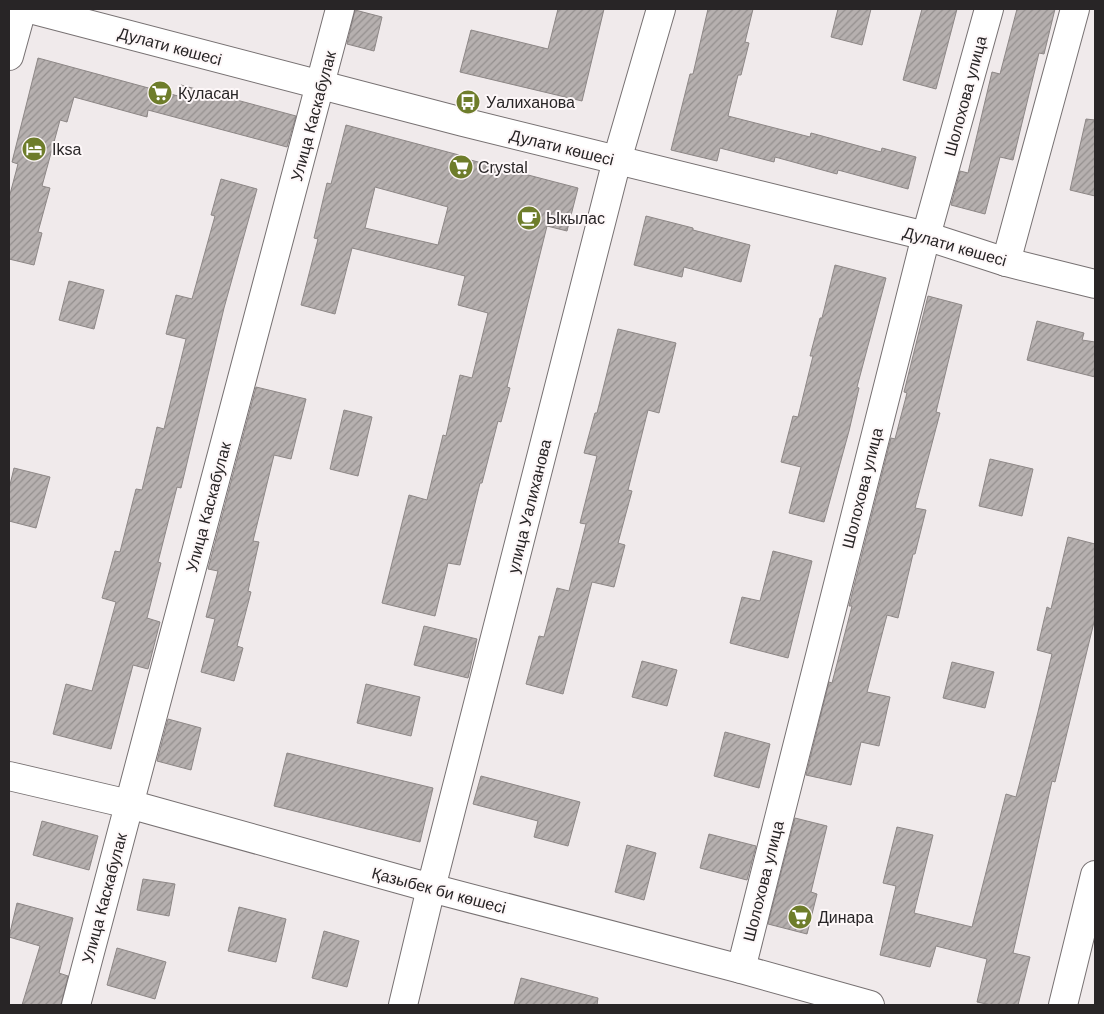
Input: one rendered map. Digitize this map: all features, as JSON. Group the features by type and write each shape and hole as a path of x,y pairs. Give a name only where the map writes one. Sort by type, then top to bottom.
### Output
{"street":[{"path":"9,56 22,9"},
{"name":"Дулати көшесі","path":"30,9 321,85 926,236 1006,262 1095,284"},
{"name":"Улица Каскабулак","path":"76,1005 340,9"},
{"name":"улица Уалиханова","path":"403,1005 431,888 618,160 661,9"},
{"name":"Шолохова улица","path":"741,969 926,236 989,9"},
{"path":"1006,262 1075,9"},
{"name":"Қазыбек би көшесі","path":"9,776 129,804 431,888 741,969 870,1005"},
{"path":"1063,1005 1095,875"}],"building":[{"path":"558,9 604,9 582,101 460,72 471,30 548,49"},
{"path":"708,9 753,9 745,42 749,43 741,75 738,75 728,116 810,137 811,133 881,152 882,148 916,157 908,189 838,170 837,174 775,157 774,162 720,148 717,161 671,150 690,74 693,74"},
{"path":"838,9 871,9 862,45 831,37"},
{"path":"922,9 957,9 936,89 903,80"},
{"path":"1017,9 1055,9 1044,54 1039,53 1013,160 1000,157 985,214 951,205 960,171 968,173 992,72 1000,74"},
{"path":"355,10 382,17 374,51 347,44"},
{"path":"38,58 178,96 181,85 296,116 287,147 148,110 147,117 74,97 67,122 60,120 42,186 50,188 38,232 42,233 34,265 9,259 9,198 18,164 12,162"},
{"path":"1086,119 1095,120 1095,196 1070,190"},
{"path":"346,125 578,188 567,231 547,226 507,387 510,388 501,422 498,421 482,483 480,483 460,565 448,563 435,616 382,603 409,495 427,500 443,435 446,436 460,375 472,378 488,313 458,305 465,276 352,248 335,314 301,305 318,239 314,238 327,183 331,184","holes":["375,187 448,207 438,245 365,228"]},
{"path":"221,179 257,189 224,308 181,488 177,487 158,562 161,563 147,618 160,622 148,669 133,665 111,749 53,734 66,684 92,691 116,602 102,598 115,551 120,552 136,489 142,490 157,427 164,429 186,339 166,334 176,295 192,299 215,216 211,215"},
{"path":"646,216 750,245 741,282 684,267 682,277 634,265"},
{"path":"835,265 886,278 857,387 859,388 849,431 824,522 789,513 801,467 781,462 793,416 798,417 813,356 810,356 820,318 822,318"},
{"path":"69,281 104,290 94,329 59,320"},
{"path":"928,296 962,305 936,412 940,413 915,508 926,510 915,554 913,554 898,618 887,615 867,692 890,697 879,746 861,742 851,785 806,775 829,682 832,683 852,606 849,606 891,438 895,439 907,393 904,392"},
{"path":"1037,321 1084,333 1082,340 1095,342 1095,377 1027,360"},
{"path":"618,329 676,343 659,413 648,410 628,490 632,491 618,543 625,545 614,587 592,582 563,694 526,684 539,636 544,637 557,588 569,591 586,524 580,523 597,456 584,453 595,413 597,413"},
{"path":"256,387 306,399 291,459 274,455 253,541 259,542 248,591 251,592 237,646 243,648 234,681 201,672 215,619 206,617 218,571 208,569"},
{"path":"344,410 372,417 358,476 330,469"},
{"path":"990,459 1033,469 1022,516 979,506"},
{"path":"14,468 50,477 36,528 9,521 9,489"},
{"path":"1068,537 1095,544 1095,618 1055,782 1052,781 1013,953 1030,957 1018,1005 991,1005 977,1002 987,959 936,946 930,967 880,955 896,886 883,883 897,827 933,835 914,913 972,927 1006,794 1016,797 1038,712 1052,654 1037,650 1047,607 1051,609"},
{"path":"773,551 812,561 788,658 730,643 742,597 760,601"},
{"path":"424,626 477,639 468,678 414,665"},
{"path":"642,661 677,670 667,706 632,697"},
{"path":"952,662 994,672 985,708 943,698"},
{"path":"366,684 420,697 411,736 357,723"},
{"path":"168,719 201,728 191,770 157,761"},
{"path":"725,732 770,744 759,788 714,776"},
{"path":"287,753 433,788 420,842 274,806"},
{"path":"481,776 580,802 568,846 534,837 538,821 473,804"},
{"path":"795,818 827,826 811,892 817,894 807,934 768,924"},
{"path":"42,821 98,836 89,870 33,855"},
{"path":"709,834 756,846 747,880 700,868"},
{"path":"627,845 656,853 644,900 615,892"},
{"path":"143,879 175,884 169,916 137,910"},
{"path":"17,903 73,918 59,973 68,976 61,1005 22,1005 40,946 9,937"},
{"path":"239,907 286,919 276,962 228,951"},
{"path":"324,931 359,941 347,987 312,978"},
{"path":"117,948 166,962 155,999 107,985"},
{"path":"521,978 598,998 597,1005 514,1005"}],"place":[{"name":"Куласан","path":"160,93"},
{"name":"Уалиханова","path":"468,102"},
{"name":"Iksa","path":"34,149"},
{"name":"Crystal","path":"461,167"},
{"name":"Ыкылас","path":"529,218"},
{"name":"Динара","path":"800,917"}]}
